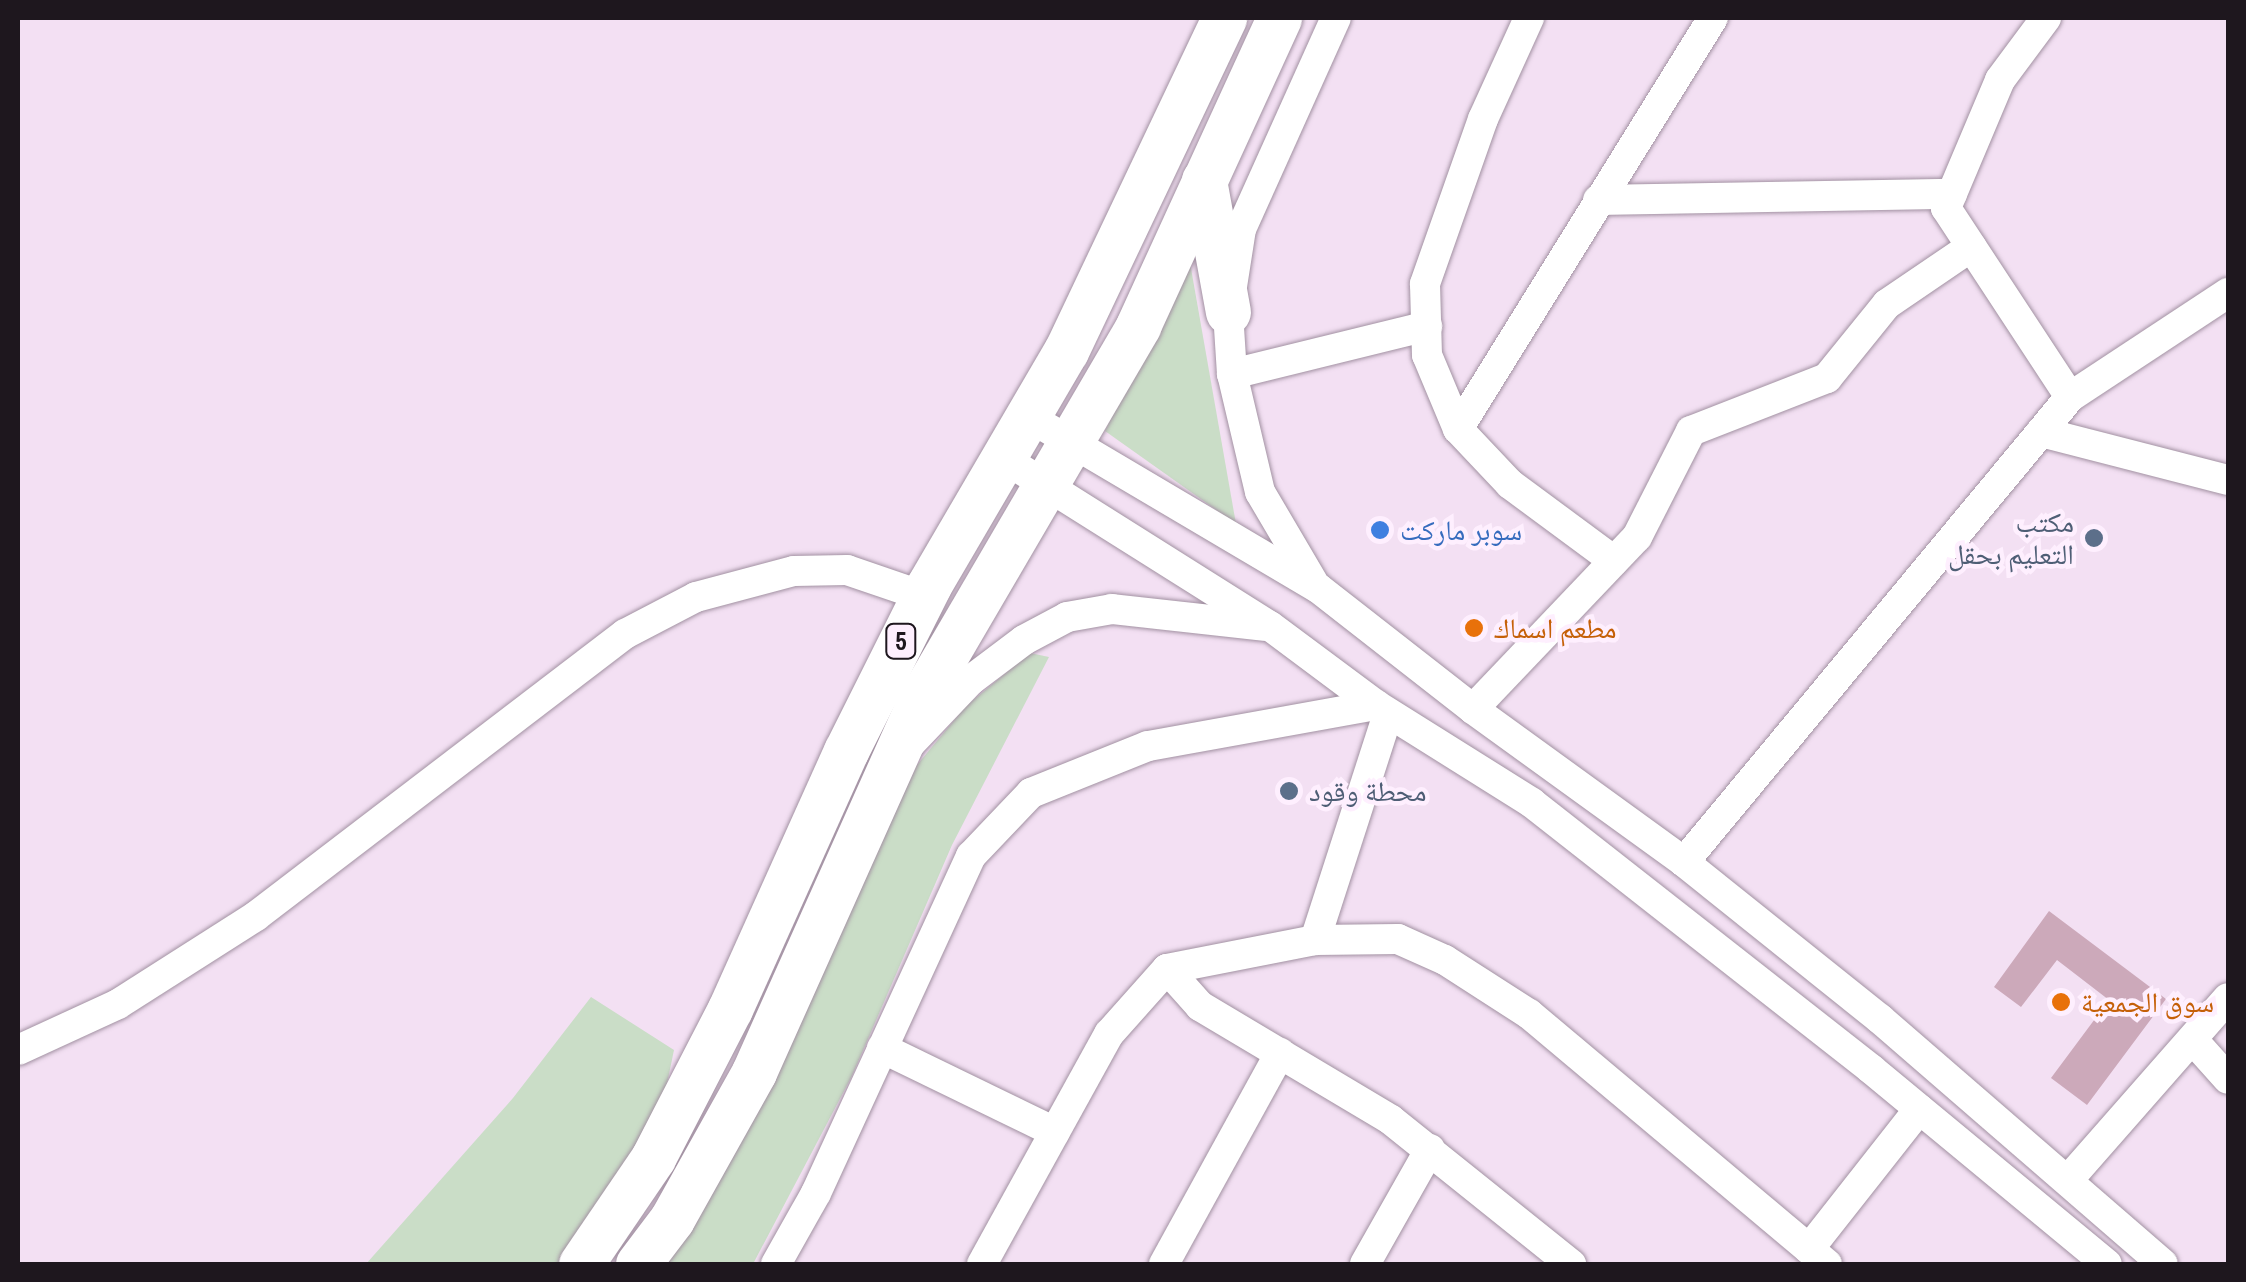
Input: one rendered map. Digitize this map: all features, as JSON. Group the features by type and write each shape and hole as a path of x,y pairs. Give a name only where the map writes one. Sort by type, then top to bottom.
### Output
{"highway":[{"name":"5","path":"580,1264 653,1158 924,596 1066,351 1224,18"},
{"name":"5","path":"638,1264 672,1219 754,1072 921,698 1138,326 1279,18"},
{"path":"1204,180 1228,312"}],"street":[{"path":"1318,588 1260,492 1232,374 1228,312 1241,229 1336,18"},
{"path":"1529,18 1484,119 1426,284 1428,355 1458,429 1510,484 1614,561"},
{"path":"1458,429 1713,18"},
{"path":"2046,18 2000,80 1946,208 2070,397"},
{"path":"1598,200 1952,194"},
{"path":"1473,710 1637,537 1691,432 1827,378 1887,304 1971,247"},
{"path":"1660,904 2070,397 2228,293"},
{"path":"1232,374 1427,326"},
{"path":"1028,416 1318,588 1473,710 1689,866 1880,1019 2163,1264"},
{"path":"2041,432 2228,480"},
{"path":"1003,458 1047,482 1270,626 1382,710 1532,804 1919,1109 2107,1264"},
{"path":"18,1050 118,1004 256,916 626,634 696,597 794,571 847,570 924,596"},
{"path":"891,765 971,680 1024,640 1068,617 1112,608 1270,626"},
{"path":"1315,940 1382,710"},
{"path":"776,1264 816,1193 971,856 1031,793 1148,746 1382,710"},
{"path":"982,1264 1109,1034 1167,969 1315,940 1398,939 1445,960 1529,1014 1818,1257 1919,1109"},
{"path":"1167,969 1200,1006 1392,1120 1571,1264"},
{"path":"2068,1180 2228,998"},
{"path":"2193,1040 2228,1079"},
{"path":"882,1048 1055,1132"},
{"path":"1164,1264 1280,1054"},
{"path":"1365,1264 1430,1149"}],"green space":[{"path":"1189,257 1236,524 1105,431"},
{"path":"1030,653 1049,657 952,845 852,1076 753,1264 659,1264 829,957 917,765 966,706"},
{"path":"591,997 674,1050 662,1108 561,1264 366,1264 513,1098"}],"building":[{"path":"2049,911 2166,999 2087,1105 2051,1078 2109,1000 2057,960 2021,1007 1994,987"}],"place":[{"name":"سوبر ماركت","path":"1380,530"},
{"name":"مكتب التعليم بحقل","path":"2094,538"},
{"name":"مطعم اسماك","path":"1474,628"},
{"name":"محطة وقود","path":"1289,791"},
{"name":"سوق الجمعية","path":"2061,1002"}]}
